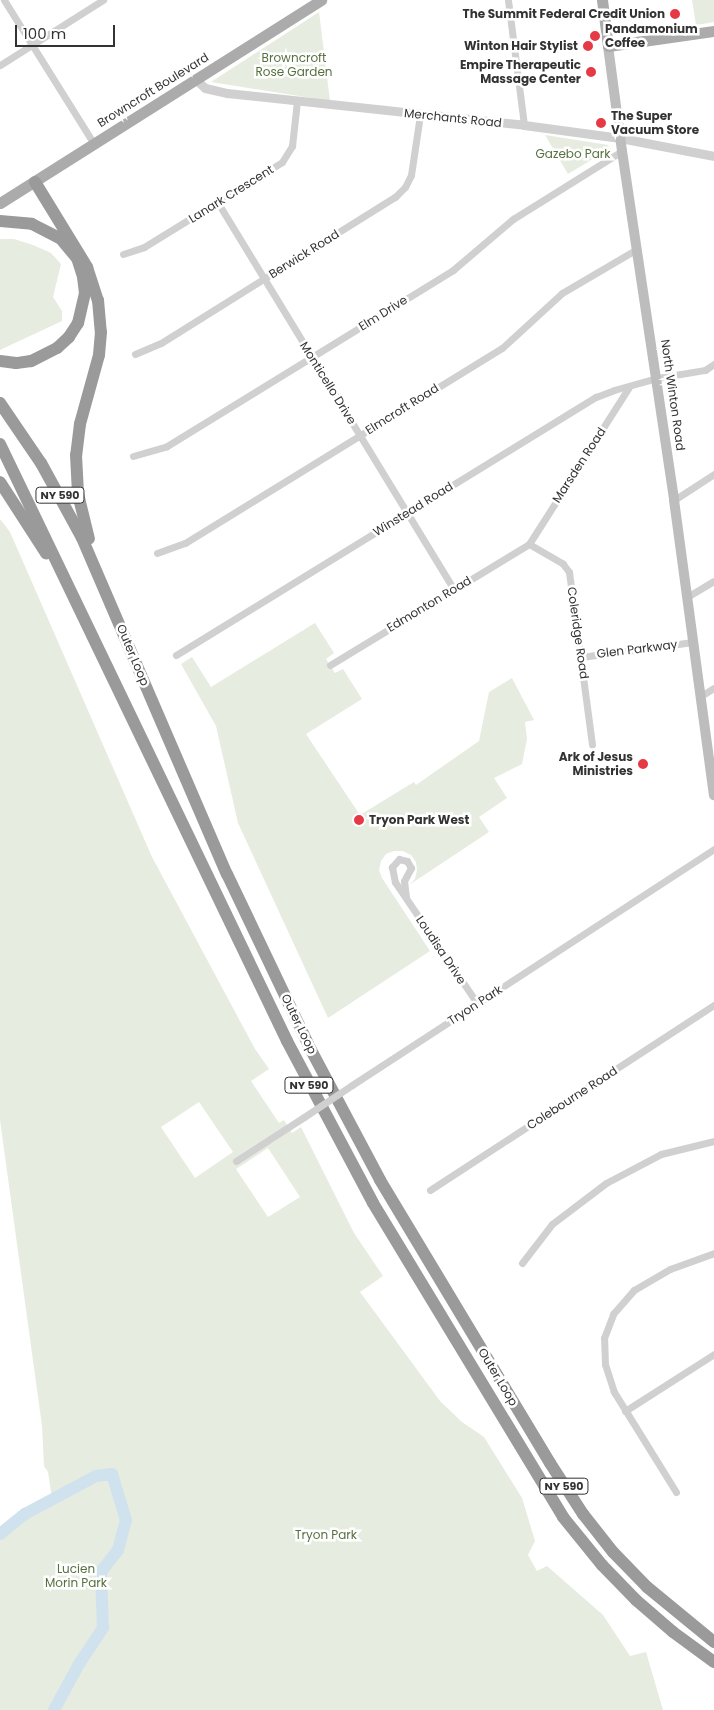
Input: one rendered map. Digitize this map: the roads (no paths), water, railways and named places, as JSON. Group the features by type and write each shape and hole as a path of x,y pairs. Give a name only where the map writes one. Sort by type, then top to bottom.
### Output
{"highway":[{"path":"35,182 91,275 100,310 99,355 79,429 76,464 81,508 108,594"},
{"path":"0,221 26,222 48,230 69,246 78,262"},
{"path":"0,361 20,363 42,357 57,348 71,334 81,314 85,298 84,281 65,230"},
{"name":"Outer Loop","path":"0,403 60,495 108,594 227,874 311,1050 383,1185 550,1463 583,1514 638,1578 674,1611 714,1642"},
{"name":"Outer Loop","path":"0,444 292,1052 385,1224 563,1517 602,1565 636,1600 673,1632 714,1662"},
{"path":"0,482 81,610"}],"main road":[{"name":"Browncroft Boulevard","path":"0,203 321,0"},
{"name":"North Winton Road","path":"602,0 620,138 657,378 714,794"},
{"path":"608,46 714,31"}],"street":[{"path":"4,0 94,144"},
{"path":"0,65 103,0"},
{"path":"508,0 524,125"},
{"name":"Merchants Road","path":"195,79 202,86 213,91 524,125 620,138 714,156"},
{"name":"Lanark Crescent","path":"123,254 144,248 277,166 286,157 293,140 297,101"},
{"name":"Berwick Road","path":"135,354 161,344 400,192 409,181 413,167 420,115"},
{"name":"Elm Drive","path":"133,456 167,446 453,270 513,219 622,151"},
{"name":"Monticello Drive","path":"218,202 263,280 454,589"},
{"name":"Elmcroft Road","path":"157,553 186,543 502,348 554,300 637,250"},
{"name":"Winstead Road","path":"176,655 584,404 614,390 657,378 704,370 714,364"},
{"name":"Marsden Road","path":"529,544 629,387"},
{"path":"674,500 714,474"},
{"name":"Edmonton Road","path":"330,665 529,544"},
{"name":"Coleridge Road","path":"529,544 568,569 592,744"},
{"path":"687,597 714,580"},
{"name":"Glen Parkway","path":"581,657 693,642"},
{"path":"701,696 714,688"},
{"name":"Tryon Park","path":"236,1161 714,849"},
{"name":"Loudisa Drive","path":"406,897 404,881 411,868 407,861 399,858 392,867 392,874 406,897 477,1003"},
{"name":"Colebourne Road","path":"430,1190 714,1006"},
{"path":"522,1263 552,1224 606,1183 661,1154 714,1141"},
{"path":"676,1492 614,1392 605,1364 604,1338 613,1314 634,1290 651,1278 688,1261 714,1253"},
{"path":"625,1411 714,1354"}],"waterway":[{"path":"0,1534 25,1514 96,1476 112,1474 126,1520 118,1550 101,1572 103,1628 79,1664 54,1710"}],"place":[{"name":"The Summit Federal Credit Union","path":"675,14"},
{"name":"Pandamonium Coffee","path":"595,36"},
{"name":"Winton Hair Stylist","path":"588,46"},
{"name":"Empire Therapeutic Massage Center","path":"591,72"},
{"name":"The Super Vacuum Store","path":"601,123"},
{"name":"Ark of Jesus Ministries","path":"643,764"},
{"name":"Tryon Park West","path":"359,820"}],"park label":[{"name":"Browncroft Rose Garden","path":"294,65"},
{"name":"Gazebo Park","path":"573,154"},
{"name":"Lucien Morin Park","path":"76,1576"}]}
